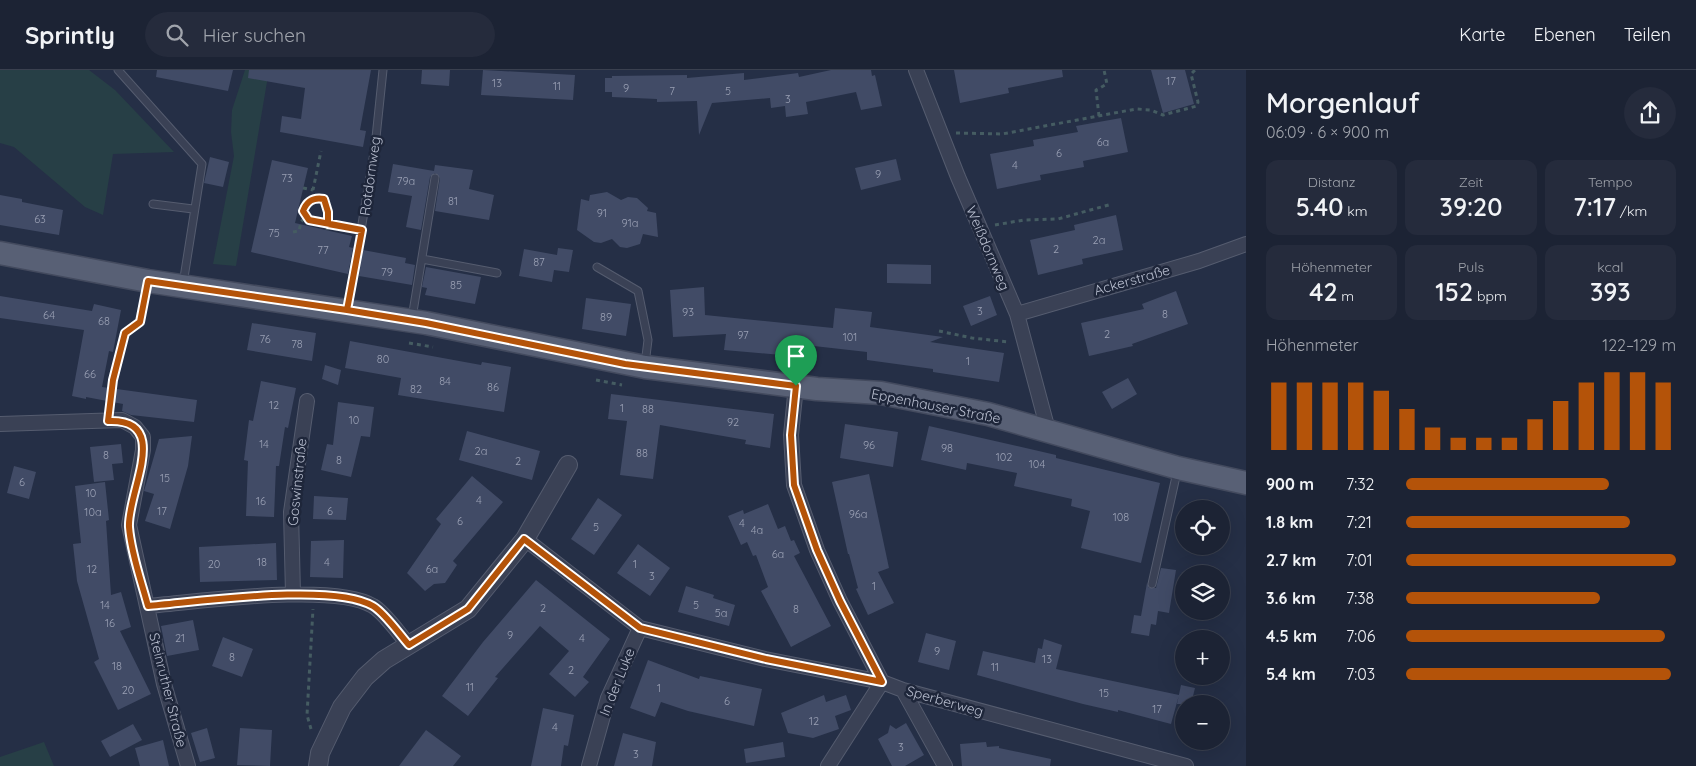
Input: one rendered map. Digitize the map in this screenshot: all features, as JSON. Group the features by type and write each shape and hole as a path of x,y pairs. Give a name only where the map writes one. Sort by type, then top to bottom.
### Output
{"main road":[{"name":"Eppenhauser Straße","path":"0,253 148,281 411,320 644,367 796,386 881,393 988,414 1178,468 1246,483"}],"street":[{"name":"Weißdornweg","path":"916,70 980,229 1017,314 1048,430"},
{"name":"Ackerstraße","path":"1017,314 1199,261 1246,244"},
{"path":"796,386 791,435 794,485 817,550 840,601 882,682 828,766"},
{"name":"Goswinstraße","path":"293,594 291,512 307,400"},
{"name":"Steinruther Straße","path":"0,424 122,420 135,427 143,437 143,450 129,525 164,684 188,766"},
{"path":"319,760 342,707 366,677 384,660 468,609 524,539 568,465"},
{"name":"Sperberweg","path":"524,539 640,628 766,659 882,682 903,690 1186,766"},
{"path":"148,606 293,594 348,596 374,606 409,645"},
{"name":"In der Luke","path":"589,766 608,698 640,628"},
{"path":"903,690 945,766"}],"lane":[{"path":"118,70 202,164 193,209 183,286"},
{"name":"Rotdornweg","path":"347,310 375,147 383,70"},
{"path":"411,320 436,178"},
{"path":"153,204 193,209"},
{"path":"422,259 496,273"},
{"path":"597,267 638,291 648,340 644,367"},
{"path":"1152,584 1178,468"}],"path":[{"path":"1099,116 1096,90 1107,84 1104,70"},
{"path":"940,132 1002,134 1136,109 1151,110 1163,115 1197,106 1198,102 1191,74 1195,70"},
{"path":"316,198 313,190 321,151"},
{"path":"303,188 313,190"},
{"path":"327,230 328,224 327,205 324,199 316,198 305,205 303,211 309,220 328,224 362,230"},
{"path":"980,229 1024,220 1058,218 1112,204"},
{"path":"293,232 299,231 301,222 306,216"},
{"path":"108,421 113,380 125,333 140,322 148,281"},
{"path":"939,330 972,338 1024,344"},
{"path":"314,595 307,715 319,760"}],"shaded area":[{"path":"0,70 89,70 115,90 174,152 113,154 103,215 85,207 14,147 0,143"},
{"path":"245,70 269,70 236,266 213,264 234,156 231,132 232,110"},
{"path":"44,742 54,766 0,766 0,757"}],"building":[{"path":"157,70 233,70 228,91 156,77"},
{"path":"249,70 371,70 360,130 366,131 363,147 280,132 282,116 301,119 305,88 248,78"},
{"path":"422,70 450,70 449,86 421,84"},
{"path":"483,70 575,75 573,100 481,95"},
{"path":"831,70 871,70 872,76 875,75 882,106 861,110 856,92 806,102 808,114 786,117 785,106 771,108 770,98 712,103 699,135 697,101 657,102 657,99 612,97 612,92 605,92 605,78 612,78 612,76 687,75 687,78 744,73 744,80 798,73 799,77"},
{"path":"954,70 1062,70 1063,77 1008,88 1009,93 960,103"},
{"path":"1151,70 1185,70 1194,104 1163,113"},
{"path":"1121,118 1128,152 1083,161 1084,167 1040,175 1041,180 997,189 990,154 1034,146 1033,140 1078,132 1076,126"},
{"path":"210,157 229,162 223,187 204,183"},
{"path":"896,159 901,180 861,190 855,168"},
{"path":"272,160 308,168 295,223 352,236 349,247 353,248 348,274 251,252"},
{"path":"393,164 434,171 435,165 473,170 469,189 494,195 489,220 435,211 440,178 435,173 430,177 421,230 406,227 412,196 388,192"},
{"path":"607,192 621,200 628,197 637,198 648,208 647,211 656,213 658,237 643,234 640,244 627,248 620,247 612,239 601,243 594,242 577,230 581,199 589,201 590,195"},
{"path":"0,195 22,199 22,202 63,210 59,235 0,225"},
{"path":"1116,215 1123,250 1082,259 1083,264 1038,275 1030,240 1075,230 1074,225"},
{"path":"558,248 573,250 569,272 554,270 552,282 519,276 524,249 557,255"},
{"path":"363,250 406,258 405,263 415,265 412,285 359,276"},
{"path":"887,264 931,265 931,284 887,283"},
{"path":"426,267 481,277 475,304 425,295 427,288 422,287"},
{"path":"704,287 705,315 833,328 835,308 872,312 870,327 943,337 930,342 1004,353 999,382 933,372 933,369 867,360 867,352 805,345 804,357 724,350 726,334 673,337 670,290"},
{"path":"1176,291 1188,324 1132,344 1133,346 1089,356 1081,323 1144,309 1142,304"},
{"path":"0,296 92,311 94,304 121,310 113,352 109,351 102,387 197,400 194,422 131,415 122,411 123,404 72,396 84,330 0,318"},
{"path":"990,296 997,315 971,326 963,306"},
{"path":"586,298 631,304 626,336 582,329"},
{"path":"252,323 316,333 312,361 247,350"},
{"path":"350,341 481,365 482,362 511,367 504,412 398,395 401,378 345,368"},
{"path":"325,365 341,370 338,385 322,379"},
{"path":"1128,378 1137,394 1112,409 1102,392"},
{"path":"261,381 296,388 288,428 285,427 279,466 276,466 274,517 246,516 248,461 244,460 249,420 253,421"},
{"path":"611,394 774,414 770,448 745,444 746,440 660,425 653,479 620,475 627,421 608,419"},
{"path":"338,402 374,407 370,437 361,436 351,477 321,470 327,444 333,445"},
{"path":"845,424 898,432 893,467 840,458"},
{"path":"929,426 1056,455 1056,458 1160,483 1141,563 1081,548 1090,511 1071,506 1072,499 1014,486 1017,473 967,463 966,470 921,460"},
{"path":"467,431 540,451 532,480 459,460"},
{"path":"192,436 188,466 170,529 145,521 154,494 144,491 159,439"},
{"path":"121,444 123,463 112,464 114,480 94,482 90,447"},
{"path":"14,466 36,472 29,499 7,493"},
{"path":"869,474 889,568 878,572 894,603 868,615 856,589 858,588 848,554 832,482"},
{"path":"472,476 503,502 453,561 457,565 445,583 434,584 425,591 407,573 441,524 436,519"},
{"path":"105,482 109,520 106,521 111,595 121,592 131,627 120,631 151,694 118,710 94,662 99,659 77,581 73,544 81,543 75,486"},
{"path":"314,496 348,498 346,520 313,519"},
{"path":"598,498 622,515 594,555 571,539"},
{"path":"768,504 778,529 785,526 791,541 794,540 800,553 794,556 831,626 791,647 761,591 768,587 756,555 753,556 747,542 741,545 728,516 743,510 744,514"},
{"path":"344,540 343,578 310,577 311,541"},
{"path":"276,543 277,580 200,582 199,547"},
{"path":"638,544 670,568 650,596 617,573"},
{"path":"1161,568 1175,570 1169,613 1158,611 1156,625 1151,624 1149,636 1131,633 1134,615 1141,616 1147,583 1149,588 1156,588"},
{"path":"536,580 610,639 583,677 589,682 575,697 549,674 569,651 540,626 495,677 498,678 468,716 442,696 483,642"},
{"path":"686,586 714,595 713,598 735,605 729,626 678,612"},
{"path":"193,620 199,650 167,656 161,626"},
{"path":"926,633 956,641 949,670 918,662"},
{"path":"223,637 253,649 242,677 212,666"},
{"path":"1044,639 1062,645 1056,669 1179,695 1175,695 1175,710 1171,724 1118,710 1118,712 1083,704 977,675 983,651 1035,663 1038,648 1042,649"},
{"path":"648,660 699,679 700,676 762,689 754,726 688,711 661,702 655,717 630,708"},
{"path":"1181,685 1195,688 1193,695 1179,695"},
{"path":"824,695 826,702 846,695 851,710 835,716 839,729 813,738 788,733 781,713"},
{"path":"543,708 574,715 568,746 564,745 561,766 531,766"},
{"path":"906,723 924,755 905,766 892,766 878,739 888,733 890,725 896,729"},
{"path":"133,724 142,740 110,757 101,741"},
{"path":"207,728 215,758 200,762 191,733"},
{"path":"240,728 272,730 270,766 237,765"},
{"path":"426,730 461,756 453,766 399,766"},
{"path":"623,733 656,742 652,766 614,766"},
{"path":"163,740 169,766 140,766 135,748"},
{"path":"783,742 785,757 746,763 744,749"},
{"path":"986,742 987,747 999,746 999,748 1051,759 1050,766 962,766 960,744"}],"route":[{"path":"796,386 722,378 625,364 426,323 347,310 362,230 328,224 309,220 303,211 305,205 310,200 316,198 324,199 327,205 328,224 362,230 355,270 347,310 148,281 140,322 125,333 113,380 108,421 122,420 135,427 143,437 143,450 129,525 132,546 148,606 293,594 348,596 374,606 409,645 468,609 502,569 524,539 640,628 766,659 882,682 840,601 817,550 794,485 791,435 796,386"}]}
